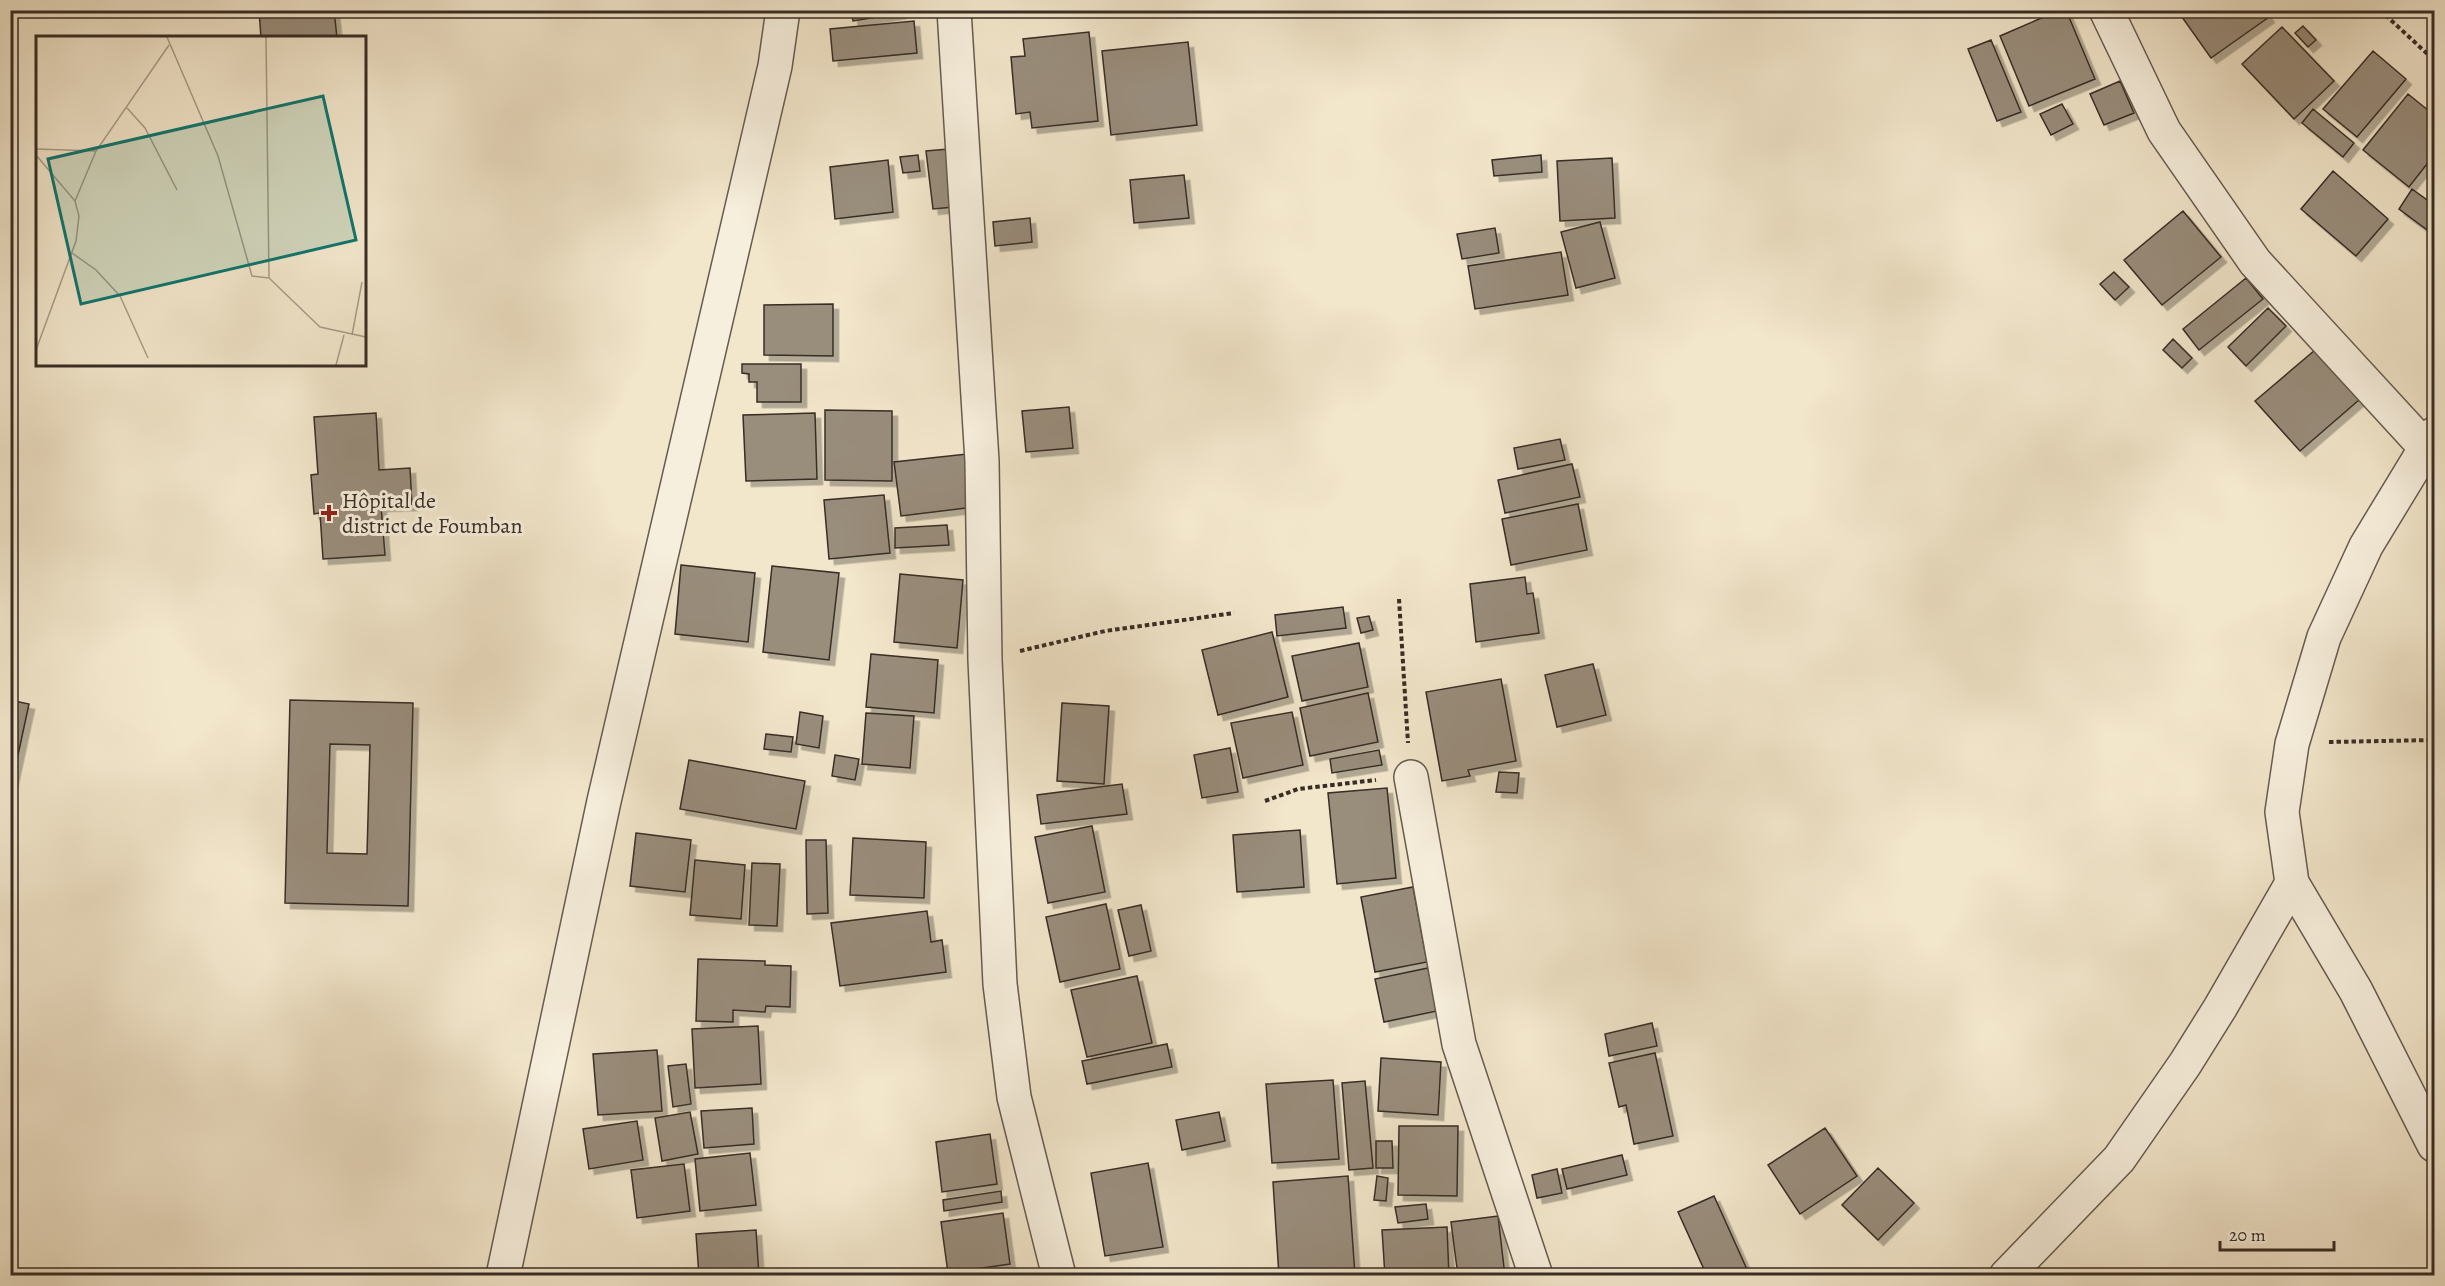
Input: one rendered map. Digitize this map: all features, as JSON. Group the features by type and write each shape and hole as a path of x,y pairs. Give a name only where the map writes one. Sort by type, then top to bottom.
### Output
{"street":[{"path":"503,1275 604,801 774,66 783,10"},
{"path":"954,10 982,461 984,660 1000,984 1014,1097 1059,1275"},
{"path":"2106,10 2164,131 2256,262 2430,440 2366,546 2329,627 2292,744 2282,812 2292,883 2356,991 2434,1145"},
{"path":"1411,777 1459,1044 1536,1275"},
{"path":"2022,1272 2119,1159 2214,1017 2292,883"}],"path":[{"path":"2380,10 2434,60"},
{"path":"1265,801 1298,789 1411,777 1399,599"},
{"path":"984,660 1105,631 1234,613"},
{"path":"2292,744 2434,740"}],"building":[{"path":"259,10 334,10 337,36 261,36"},
{"path":"851,10 901,10 901,13 853,21"},
{"path":"2060,10 2066,10 2095,79 2029,106 2000,36"},
{"path":"2177,10 2264,10 2269,17 2211,58"},
{"path":"914,21 917,53 833,61 830,29"},
{"path":"2303,26 2316,40 2308,47 2295,33"},
{"path":"2282,27 2334,81 2294,119 2242,64"},
{"path":"1089,32 1098,121 1032,128 1030,112 1016,114 1011,57 1025,56 1023,39"},
{"path":"1991,40 2021,112 1997,121 1968,49"},
{"path":"1188,42 1197,125 1111,135 1102,51"},
{"path":"2373,51 2406,79 2357,137 2323,109"},
{"path":"2120,81 2134,113 2104,125 2090,94"},
{"path":"2408,94 2434,115 2434,155 2409,187 2363,150"},
{"path":"2062,104 2073,124 2051,135 2040,114"},
{"path":"2313,109 2354,143 2343,157 2302,123"},
{"path":"948,149 954,207 933,209 926,151"},
{"path":"918,155 920,171 903,173 900,157"},
{"path":"1541,155 1542,172 1494,176 1492,160"},
{"path":"1612,158 1615,218 1560,221 1557,161"},
{"path":"888,160 893,212 835,219 830,167"},
{"path":"2333,171 2388,219 2356,256 2301,209"},
{"path":"1184,175 1189,218 1134,223 1130,180"},
{"path":"2412,189 2434,205 2434,235 2399,209"},
{"path":"2183,211 2221,257 2162,305 2124,260"},
{"path":"1030,218 1032,242 995,246 993,222"},
{"path":"1600,222 1615,278 1576,288 1561,232"},
{"path":"1495,228 1499,253 1462,259 1457,234"},
{"path":"1561,252 1568,295 1475,309 1468,266"},
{"path":"2114,272 2129,287 2115,300 2100,284"},
{"path":"2246,278 2263,299 2199,350 2183,329"},
{"path":"833,304 833,356 764,355 764,305"},
{"path":"2268,308 2286,326 2246,366 2228,347"},
{"path":"2173,339 2192,358 2182,368 2163,350"},
{"path":"2315,350 2359,400 2300,451 2255,401"},
{"path":"742,364 801,364 801,402 757,402 757,382 749,382 749,374 742,373"},
{"path":"1069,407 1073,448 1026,452 1022,411"},
{"path":"825,410 892,411 892,481 825,480"},
{"path":"376,413 379,470 410,468 412,505 381,506 385,555 323,559 320,513 314,514 311,475 318,474 314,417"},
{"path":"815,413 817,479 746,481 743,415"},
{"path":"1560,439 1565,460 1518,469 1514,448"},
{"path":"967,454 974,507 901,516 894,462"},
{"path":"1572,464 1580,497 1505,513 1498,480"},
{"path":"884,495 890,553 829,559 824,500"},
{"path":"1578,504 1587,550 1511,565 1502,519"},
{"path":"947,525 949,545 895,548 895,528"},
{"path":"681,565 755,573 748,642 675,634"},
{"path":"772,566 839,573 829,660 763,652"},
{"path":"900,574 963,580 957,648 894,642"},
{"path":"1525,577 1527,594 1533,593 1539,633 1476,642 1470,584"},
{"path":"1343,607 1346,628 1277,636 1275,615"},
{"path":"1369,616 1373,630 1361,633 1357,618"},
{"path":"1272,632 1288,697 1218,715 1202,650"},
{"path":"1359,643 1368,687 1302,701 1292,656"},
{"path":"871,654 938,660 934,713 866,707"},
{"path":"1593,664 1606,715 1557,727 1545,675"},
{"path":"1501,679 1516,761 1468,770 1470,776 1442,781 1426,692"},
{"path":"1368,693 1378,742 1310,756 1300,708"},
{"path":"10,700 29,704 10,792"},
{"path":"290,700 413,703 408,906 285,903","holes":["330,744 370,745 367,854 327,853"]},
{"path":"1062,703 1109,706 1104,784 1057,781"},
{"path":"800,712 823,716 819,748 796,744"},
{"path":"1292,712 1303,765 1243,778 1231,723"},
{"path":"866,713 914,716 910,768 862,764"},
{"path":"766,734 793,737 791,752 764,749"},
{"path":"1230,748 1238,792 1202,798 1194,755"},
{"path":"1379,750 1382,765 1332,773 1330,759"},
{"path":"835,755 859,759 855,780 832,776"},
{"path":"689,760 805,781 796,829 680,809"},
{"path":"1499,772 1519,773 1517,793 1496,792"},
{"path":"1122,784 1127,814 1041,824 1037,795"},
{"path":"1387,788 1396,878 1337,884 1328,793"},
{"path":"1092,826 1105,892 1048,903 1035,837"},
{"path":"1300,830 1304,887 1237,892 1233,835"},
{"path":"636,833 691,840 685,892 630,886"},
{"path":"853,838 926,842 924,898 850,895"},
{"path":"806,840 826,840 828,913 807,914"},
{"path":"695,860 745,865 741,919 690,915"},
{"path":"752,863 780,864 777,926 749,925"},
{"path":"1413,887 1427,962 1375,972 1361,897"},
{"path":"1106,904 1120,969 1060,982 1046,917"},
{"path":"1141,905 1151,951 1129,956 1118,910"},
{"path":"927,911 931,942 942,940 946,972 840,986 831,923"},
{"path":"698,959 765,961 765,965 791,966 790,1007 766,1006 765,1012 733,1010 733,1022 696,1021"},
{"path":"1428,968 1437,1011 1384,1022 1375,979"},
{"path":"1137,976 1152,1043 1087,1057 1071,990"},
{"path":"1652,1023 1657,1046 1609,1056 1605,1034"},
{"path":"758,1026 761,1084 695,1088 692,1029"},
{"path":"1167,1044 1172,1067 1087,1084 1082,1061"},
{"path":"657,1050 662,1111 598,1115 593,1054"},
{"path":"1655,1053 1673,1136 1634,1144 1626,1105 1619,1107 1609,1063"},
{"path":"1381,1058 1441,1062 1438,1115 1378,1111"},
{"path":"686,1064 691,1104 673,1107 668,1066"},
{"path":"1333,1080 1339,1159 1272,1163 1266,1084"},
{"path":"1365,1081 1373,1168 1349,1170 1342,1083"},
{"path":"752,1108 754,1144 704,1148 701,1111"},
{"path":"690,1112 698,1154 662,1161 655,1118"},
{"path":"1219,1112 1225,1141 1182,1150 1176,1120"},
{"path":"637,1121 643,1160 589,1169 583,1129"},
{"path":"1399,1126 1458,1126 1457,1196 1398,1195"},
{"path":"1825,1128 1857,1176 1800,1214 1768,1165"},
{"path":"990,1134 997,1184 942,1192 936,1142"},
{"path":"1376,1141 1392,1141 1393,1168 1376,1168"},
{"path":"750,1153 756,1205 700,1211 695,1159"},
{"path":"1622,1155 1627,1175 1567,1189 1562,1169"},
{"path":"1148,1163 1163,1247 1105,1256 1091,1173"},
{"path":"684,1164 690,1211 637,1218 631,1170"},
{"path":"1878,1168 1914,1203 1878,1240 1842,1205"},
{"path":"1557,1169 1562,1193 1537,1198 1532,1175"},
{"path":"1348,1176 1355,1275 1279,1276 1273,1182"},
{"path":"1377,1176 1388,1178 1386,1201 1374,1200"},
{"path":"1001,1191 1002,1202 944,1211 943,1200"},
{"path":"1714,1196 1750,1276 1707,1276 1678,1212"},
{"path":"1426,1204 1428,1219 1398,1223 1395,1207"},
{"path":"1003,1213 1010,1264 948,1273 941,1222"},
{"path":"1498,1216 1505,1276 1458,1276 1451,1222"},
{"path":"1447,1227 1449,1276 1385,1276 1382,1230"},
{"path":"756,1230 759,1276 699,1276 696,1234"}],"place":[{"name":"Hôpital de district de Foumban","path":"329,513"}]}
